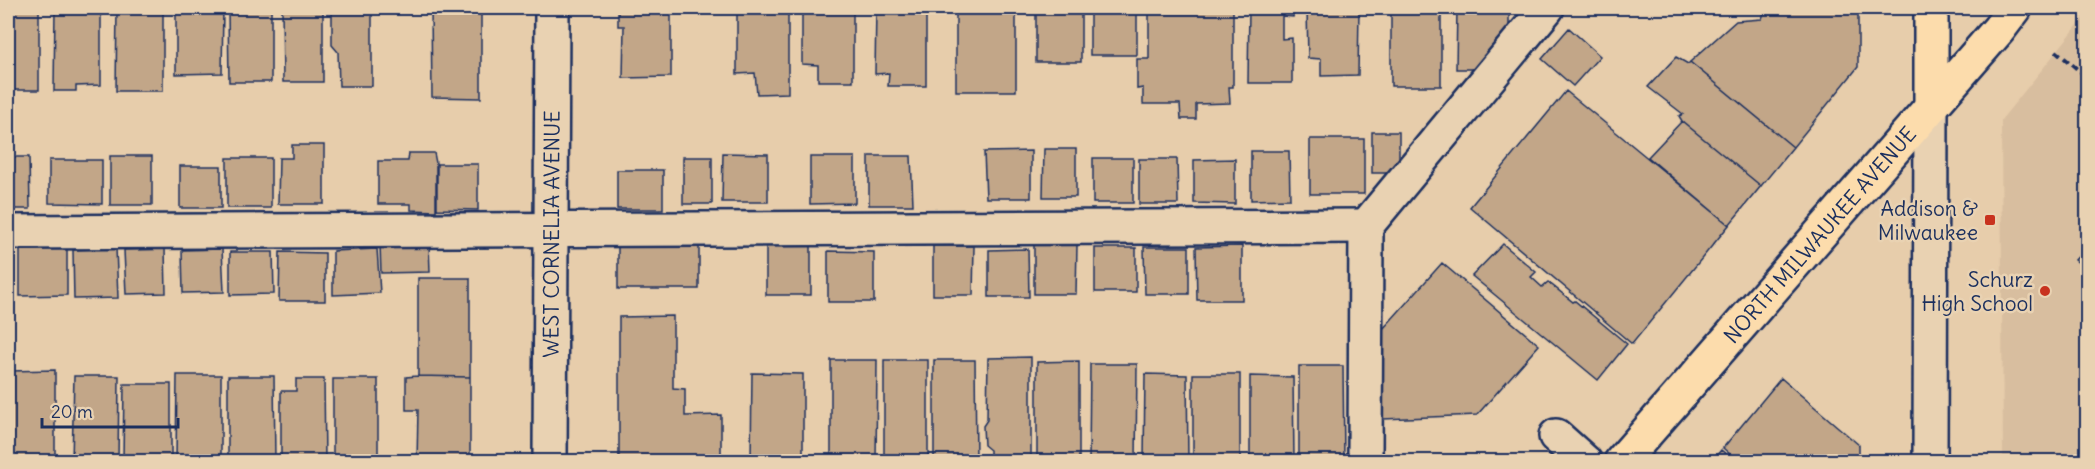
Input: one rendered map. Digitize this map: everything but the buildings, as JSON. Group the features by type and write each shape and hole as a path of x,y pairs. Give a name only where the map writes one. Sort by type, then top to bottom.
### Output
{"main road":[{"path":"1931,8 1931,105"},
{"name":"NORTH MILWAUKEE AVENUE","path":"1621,462 2015,8"}],"street":[{"name":"WEST CORNELIA AVENUE","path":"550,462 552,8"},
{"path":"1365,462 1366,226 1547,8"},
{"path":"1930,462 1931,105"},
{"path":"8,232 1366,226"},
{"path":"1556,436 1585,462"}],"path":[{"path":"2056,51 2088,78"}],"shaded area":[{"name":"Schurz High School","path":"2087,14 2087,461 2003,461 2001,120"}],"place":[{"name":"Addison & Milwaukee","path":"1990,220"},
{"name":"Schurz High School","path":"2045,291"}]}
